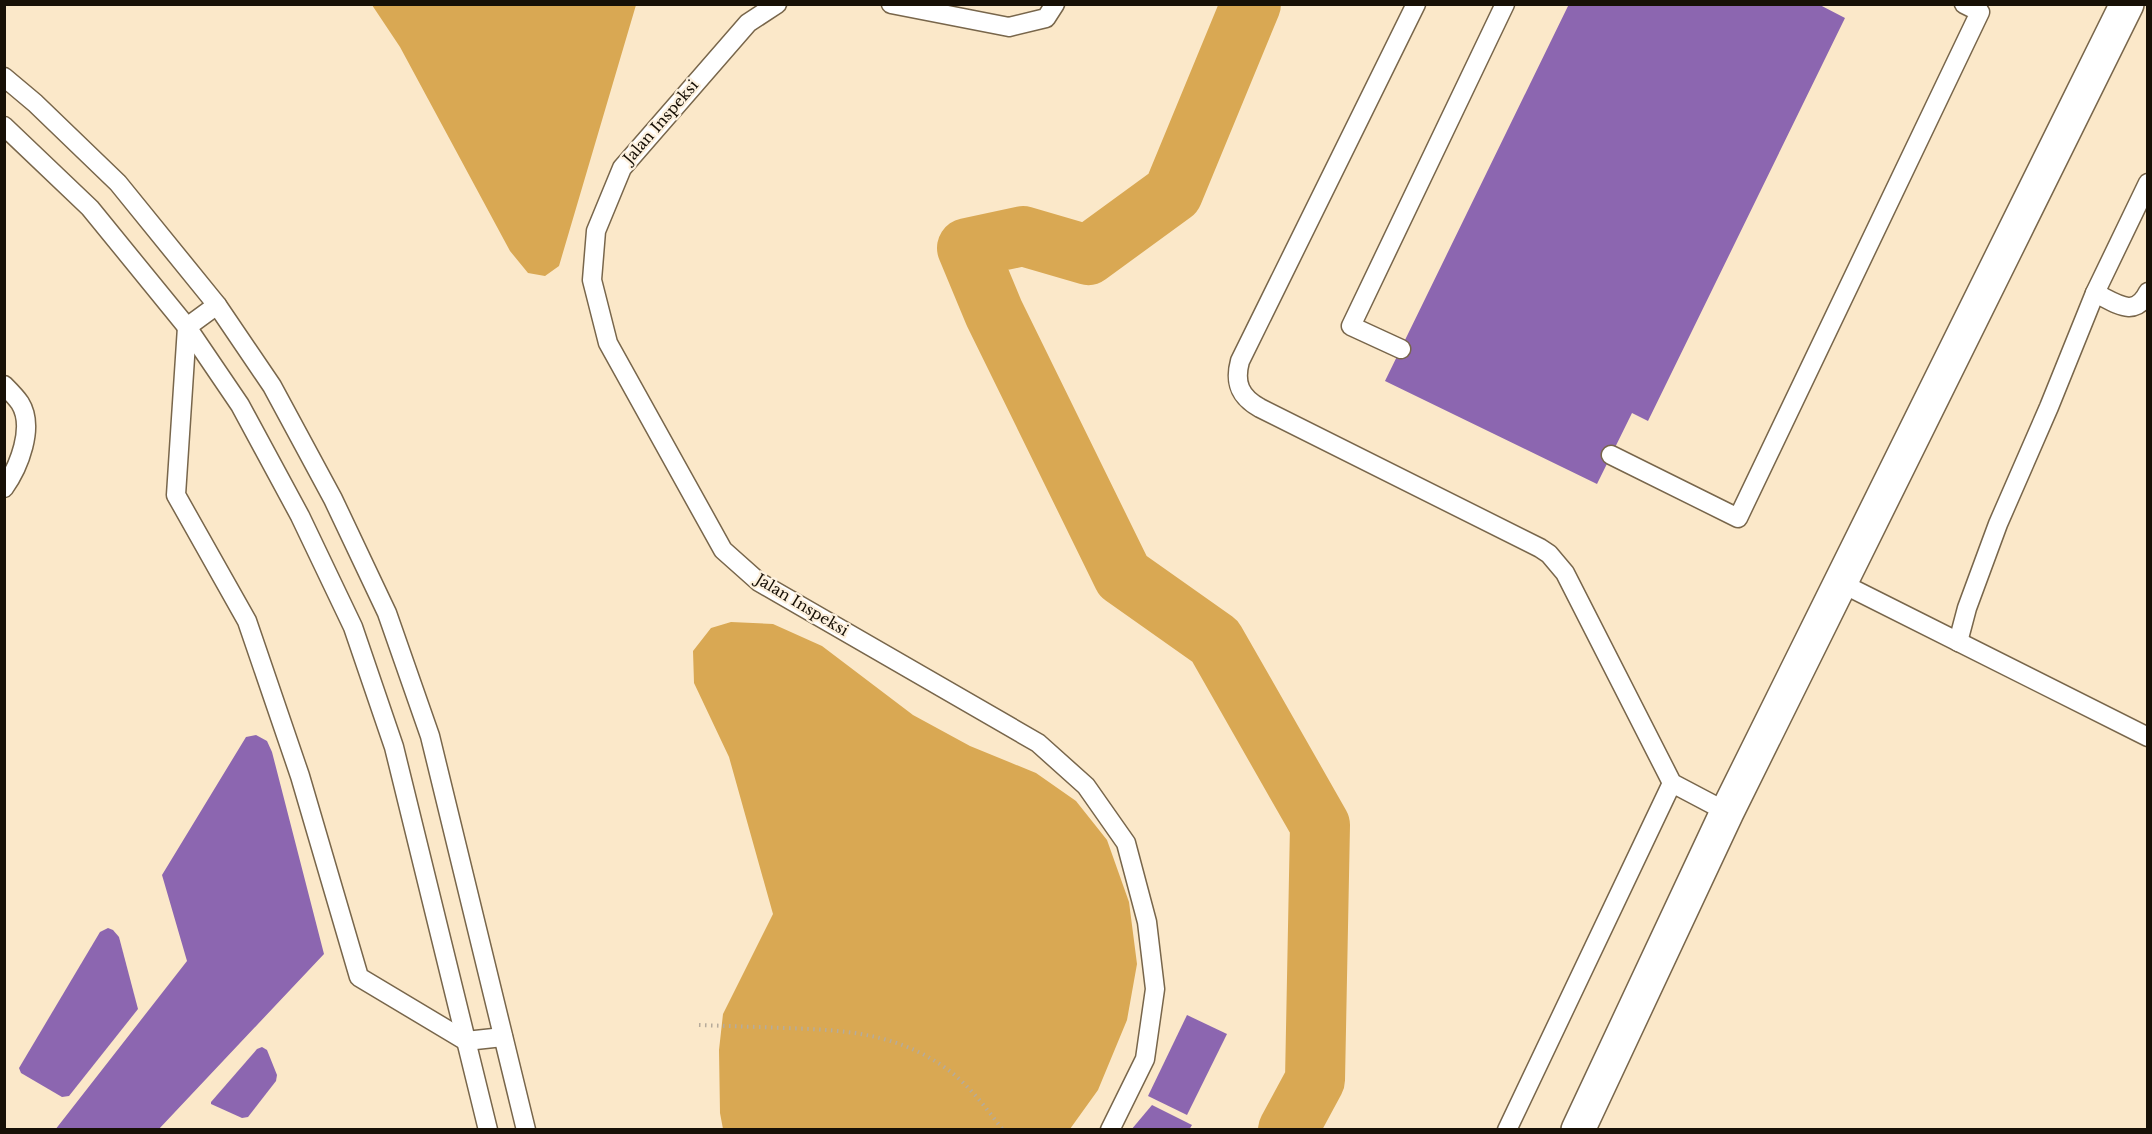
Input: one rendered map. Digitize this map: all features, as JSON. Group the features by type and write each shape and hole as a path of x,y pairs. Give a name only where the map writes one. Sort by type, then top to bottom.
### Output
{"street":[{"path":"1578,1130 1727,812 2128,4"}],"lane":[{"name":"Jalan Inspeksi","path":"777,4 748,23 622,168 596,231 592,280 608,343 723,550 759,582 1038,742 1086,786 1126,843 1147,922 1155,989 1145,1059 1110,1130"},
{"path":"891,4 1010,27 1046,18 1055,4"},
{"path":"1416,4 1240,361 1237,385 1249,402 1549,554 1565,573 1672,783 1727,812"},
{"path":"1401,349 1352,326 1505,4"},
{"path":"1611,455 1738,518 1980,12 1964,4"},
{"path":"2128,4 2148,12"},
{"path":"4,77 35,103 118,183 217,305 272,386 333,499 387,614 430,736 526,1130"},
{"path":"4,126 90,208 187,327 246,416 300,516 353,627 394,747 488,1130"},
{"path":"1958,642 1967,608 1998,524 2095,293 2148,183"},
{"path":"2095,293 2126,307 2132,307 2143,302 2148,292"},
{"path":"187,327 217,305"},
{"path":"187,327 176,495 247,621 300,776 359,977 466,1041 503,1037"},
{"path":"4,385 22,405 27,434 15,473 4,488"},
{"path":"1841,583 2148,737"},
{"path":"1507,1130 1672,783"}],"path":[{"path":"699,1025 842,1030 869,1034 895,1042 947,1069 976,1095 1003,1130"}],"shaded area":[{"path":"5,5 2147,5 2147,1129 5,1130"},
{"path":"372,5 636,5 559,266 545,276 528,273 510,251 400,47"},
{"path":"731,622 773,624 822,646 913,715 970,746 1036,773 1076,801 1107,840 1129,902 1137,964 1127,1020 1098,1090 1070,1129 723,1129 720,1113 719,1050 723,1014 773,914 729,757 694,683 693,651 711,628"}],"building":[{"path":"1569,4 1818,4 1845,18 1648,421 1632,413 1597,484 1385,381"},
{"path":"256,735 267,741 272,752 324,954 158,1130 55,1130 187,961 162,875 246,737"},
{"path":"108,928 119,937 138,1009 69,1096 62,1097 21,1073 19,1068 100,932"},
{"path":"1187,1015 1227,1034 1187,1115 1148,1096"},
{"path":"262,1047 267,1050 277,1075 276,1081 248,1117 242,1118 211,1104 257,1049"},
{"path":"1152,1105 1192,1125 1189,1130 1131,1130"}],"waterway":[{"path":"1251,4 1173,193 1088,255 1023,236 967,248 994,313 1123,576 1215,641 1320,825 1315,1080 1288,1130"}]}
